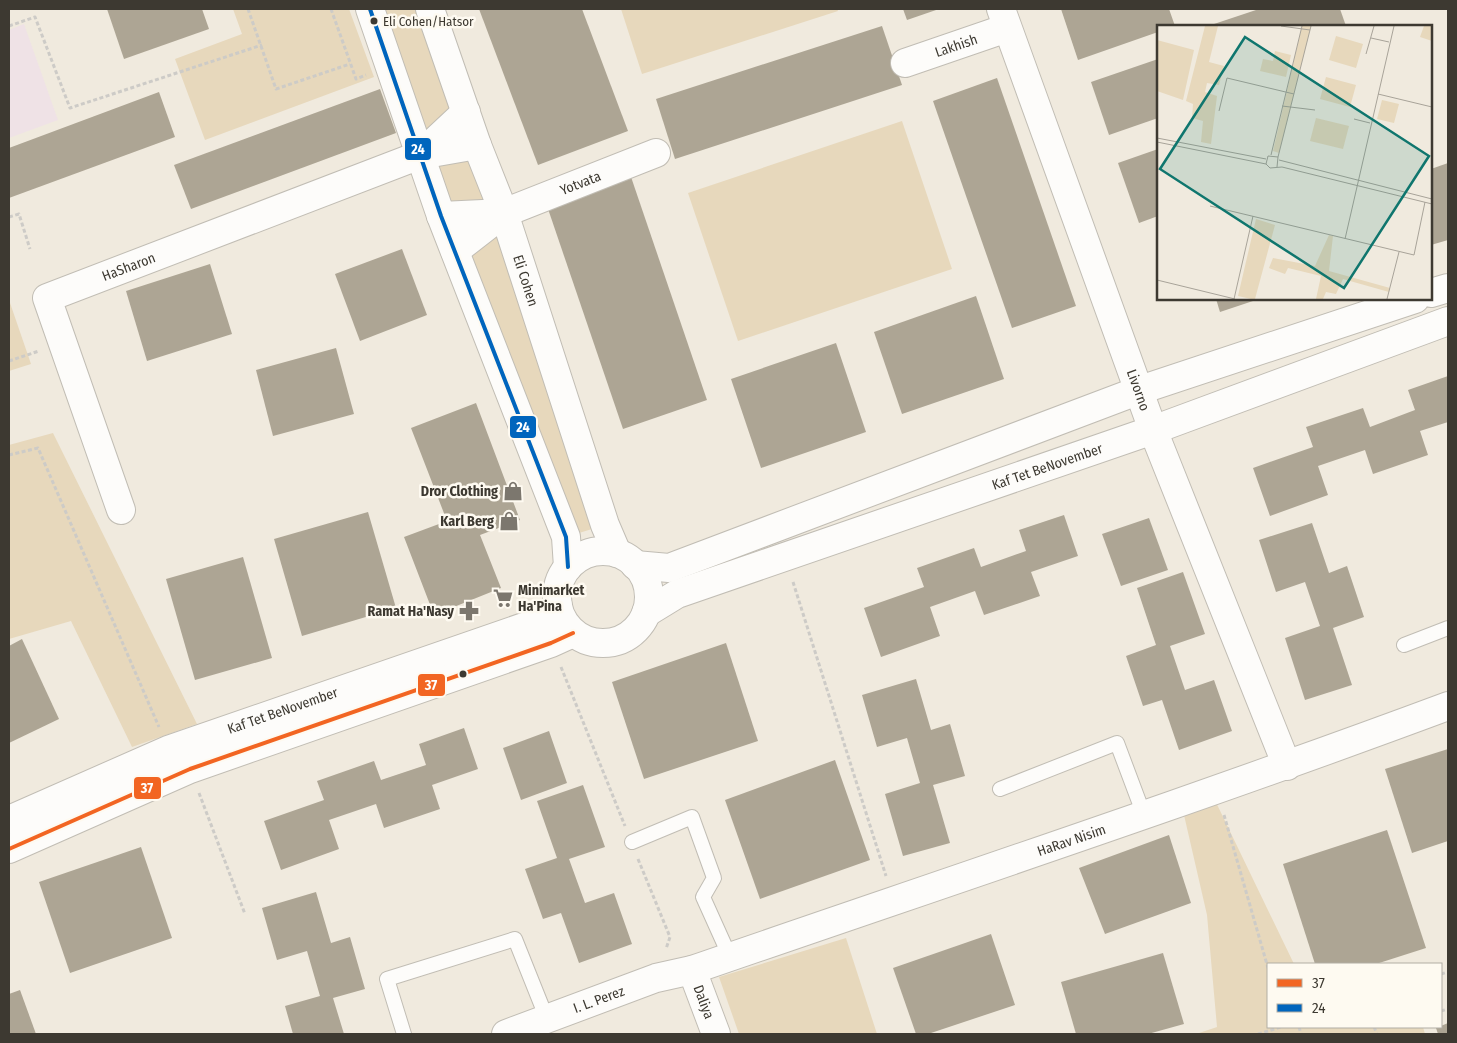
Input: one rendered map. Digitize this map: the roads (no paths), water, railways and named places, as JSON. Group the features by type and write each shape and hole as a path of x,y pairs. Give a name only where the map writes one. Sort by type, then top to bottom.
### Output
{"street":[{"path":"370,9 441,216 566,537 568,567"},
{"name":"Eli Cohen","path":"430,9 477,145 504,212 605,525 626,559"},
{"name":"Lakhish","path":"905,63 1004,18"},
{"name":"Livorno","path":"1004,18 1153,430 1286,766"},
{"name":"HaSharon","path":"420,155 466,112"},
{"name":"HaSharon","path":"121,510 47,298 420,155 477,145"},
{"name":"Yotvata","path":"441,216 504,212 656,154"},
{"name":"Yotvata","path":"455,251 504,212"},
{"path":"1432,293 1448,288"},
{"path":"626,559 645,578 649,594 646,613 636,629 628,636 613,642 597,643 562,638 563,621 558,606 558,586 568,567 583,556 601,552 669,568 1140,390 1412,300"},
{"name":"Kaf Tet BeNovember","path":"646,613 677,594 1153,430 1448,321"},
{"name":"Kaf Tet BeNovember","path":"9,820 168,750 544,620 558,606"},
{"name":"Kaf Tet BeNovember","path":"9,849 190,769 562,638"},
{"name":"HaRav Nisim","path":"692,970 1286,766 1448,706"},
{"name":"I. L. Perez","path":"506,1034 656,978 692,970"},
{"name":"Daliya","path":"692,970 716,1034"}],"lane":[{"path":"1404,645 1447,633"},
{"path":"1000,789 1117,743 1144,815"},
{"path":"632,842 692,817 714,878 703,897 730,957"},
{"path":"404,1034 387,979 515,939 547,1019"}],"place":[{"name":"Eli Cohen/Hatsor","path":"374,21"},
{"name":"Dror Clothing","path":"513,491"},
{"name":"Karl Berg","path":"509,521"},
{"name":"Minimarket Ha'Pina","path":"503,598"},
{"name":"Ramat Ha'Nasy","path":"469,611"}]}
